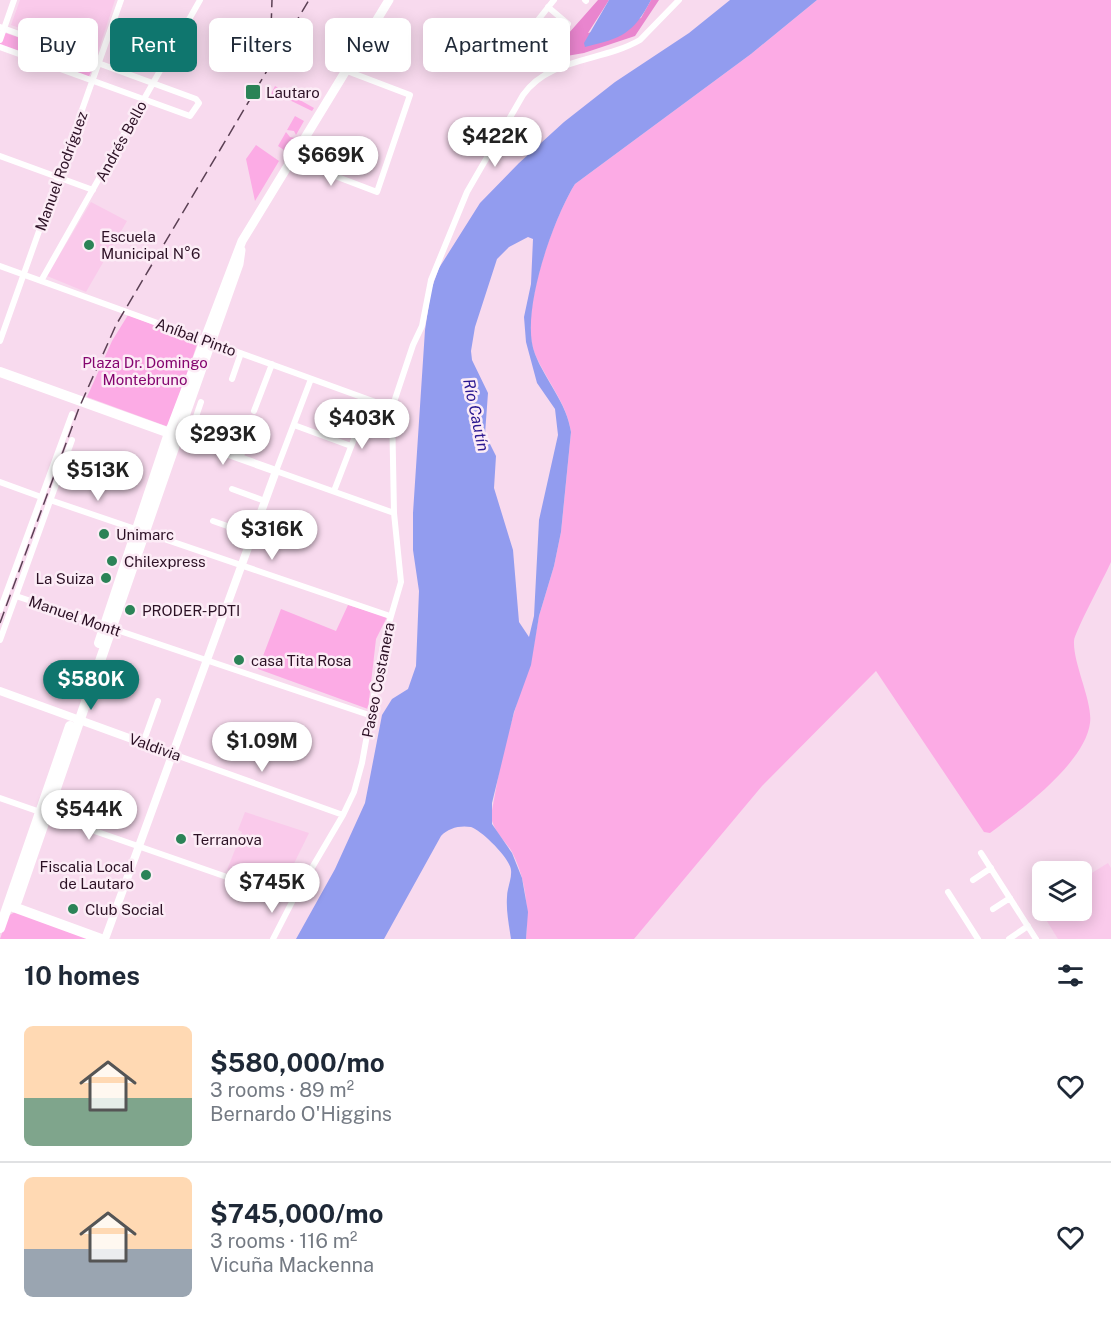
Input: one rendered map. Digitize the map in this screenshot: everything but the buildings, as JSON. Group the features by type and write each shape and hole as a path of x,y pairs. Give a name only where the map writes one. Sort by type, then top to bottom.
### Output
{"main road":[{"path":"378,18 389,0"},
{"path":"4,904 17,901 43,813 142,530 178,436 207,341 242,241 346,72"},
{"path":"0,372 178,436"},
{"path":"0,928 4,904"},
{"path":"4,904 103,939"}],"street":[{"path":"0,39 2,27 14,0"},
{"name":"Manuel Rodríguez","path":"0,341 121,0"},
{"name":"Andrés Bello","path":"41,281 200,0"},
{"path":"540,18 554,0"},
{"name":"Paseo Costanera","path":"273,939 292,900 343,815 354,792 372,716 384,640 401,582 394,513 392,408 413,345 422,326 431,280 467,192 526,90 552,70 607,56 640,40 679,0"},
{"path":"548,7 561,18"},
{"path":"0,47 193,116 199,104 198,100 2,27"},
{"path":"293,160 377,192 410,95 350,72"},
{"path":"0,156 93,190"},
{"name":"Aníbal Pinto","path":"0,266 392,408"},
{"path":"232,379 241,353"},
{"path":"254,411 272,364"},
{"path":"103,939 311,379"},
{"path":"334,491 369,400"},
{"path":"201,402 178,436 394,513"},
{"path":"0,610 3,591 72,414"},
{"path":"214,449 224,421"},
{"path":"294,425 351,446"},
{"path":"240,458 252,429"},
{"path":"0,640 72,440"},
{"path":"0,482 41,496"},
{"path":"232,489 265,501"},
{"path":"50,500 390,616"},
{"path":"213,521 253,535"},
{"name":"Manuel Montt","path":"16,596 372,716"},
{"name":"Valdivia","path":"0,691 343,815"},
{"path":"143,743 158,701"},
{"path":"0,798 292,900"},
{"path":"981,854 1036,939"},
{"path":"973,880 991,868"},
{"path":"948,892 978,939"},
{"path":"993,909 1010,898"},
{"path":"1009,939 1028,926"}],"shaded area":[{"path":"20,0 115,0 98,52 98,18 18,18 18,27 11,25"},
{"path":"598,0 609,0 588,33 641,18 651,0 659,0 635,36 570,55 570,32"},
{"name":"Escuela Municipal N°6","path":"91,202 127,221 86,292 47,276"},
{"path":"245,812 309,833 281,890 227,870 242,832 238,830"},
{"path":"1108,863 1111,868 1111,939 1058,939 1047,921 1092,921 1092,873"}],"green space":[{"path":"817,0 1111,0 1111,562 1079,626 1074,641 1076,661 1089,705 1090,723 1086,738 1077,754 1034,799 990,833 984,832 876,671 762,786 634,939 526,939 527,906 521,873 512,852 496,831 491,816 503,750 533,649 539,616 554,566 561,532 571,432 561,401 535,354 531,337 534,292 540,268 557,220 575,184 751,54"},
{"path":"0,31 18,37 18,53 0,46"},
{"path":"72,72 91,72 88,78"},
{"path":"275,86 314,108 312,111 277,94 275,97 271,94"},
{"path":"295,116 304,121 296,135 294,131 287,130"},
{"path":"286,132 290,137 295,138 287,152 278,146"},
{"path":"256,145 279,161 255,201 246,159"},
{"name":"Plaza Dr. Domingo Montebruno","path":"128,315 195,341 197,344 171,423 166,426 87,397 112,341"},
{"path":"348,605 387,617 376,639 368,709 258,669 281,609 336,631"},
{"path":"15,912 91,939 0,939 8,916"}],"water":[{"path":"609,0 651,0 638,20 625,33 608,41 585,47 584,43"},
{"name":"Río Cautín","path":"730,0 817,0 751,54 575,184 548,243 535,292 531,316 531,337 539,364 565,411 571,432 561,532 554,566 539,616 531,665 514,712 492,803 492,824 512,853 522,878 528,912 526,939 511,939 507,894 511,870 506,859 476,829 463,826 451,829 441,836 384,939 296,939 335,869 365,803 382,715 392,699 408,689 416,666 419,591 413,550 413,513 425,330 431,290 439,268 480,203 519,163 564,122 615,82 689,33","holes":["528,237 533,239 531,284 524,317 526,342 537,383 555,409 558,435 539,520 534,616 529,637 519,622 513,550 494,488 496,456 485,434 488,393 472,360 471,351 475,327 497,259 509,247"]}],"railway":[{"path":"271,18 272,0"},
{"path":"0,623 79,408 116,325 309,0"}],"place":[{"name":"Lautaro","path":"253,92"},
{"name":"Escuela Municipal N°6","path":"89,245"},
{"name":"Unimarc","path":"104,534"},
{"name":"Chilexpress","path":"112,561"},
{"name":"La Suiza","path":"106,578"},
{"name":"PRODER-PDTI","path":"130,610"},
{"name":"casa Tita Rosa","path":"239,660"},
{"name":"Terranova","path":"181,839"},
{"name":"Fiscalia Local de Lautaro","path":"146,875"},
{"name":"Club Social","path":"73,909"}]}
